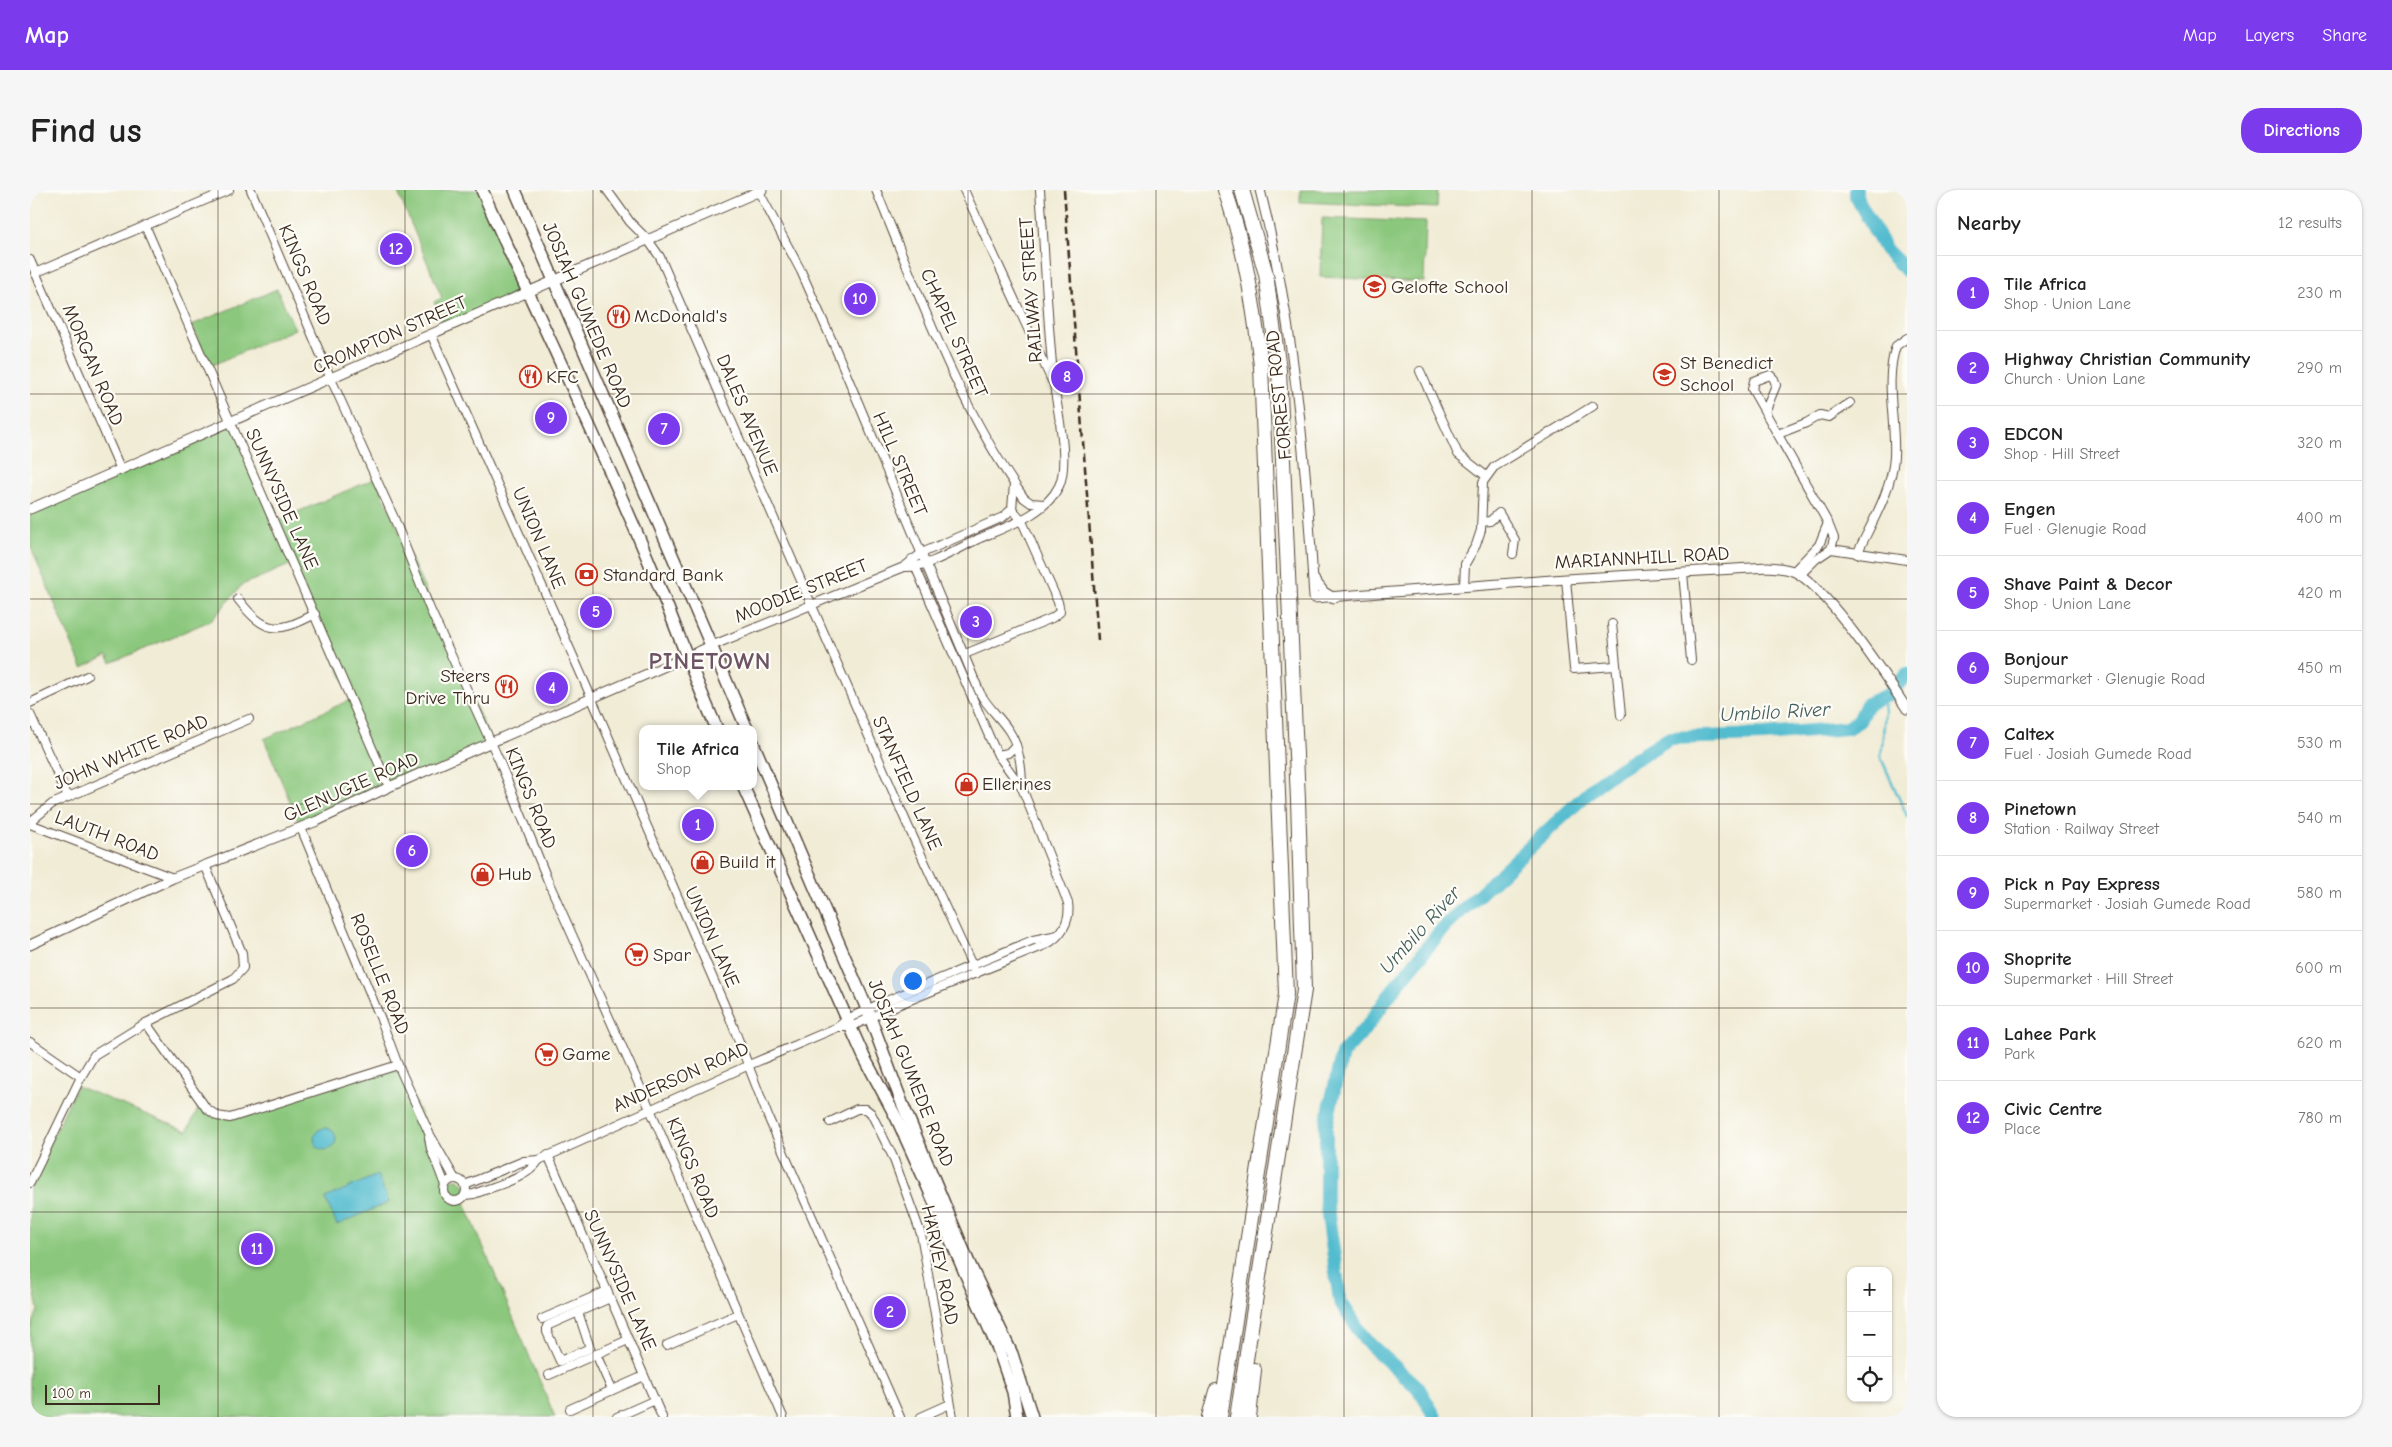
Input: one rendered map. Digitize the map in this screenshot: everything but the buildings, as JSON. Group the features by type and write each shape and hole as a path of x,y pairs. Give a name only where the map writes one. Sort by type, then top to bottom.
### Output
{"highway":[{"path":"1220,1417 1258,1182 1286,982 1261,366 1248,274 1240,238 1225,190"},
{"path":"1242,190 1266,274"},
{"path":"1237,1417 1304,990 1298,800 1279,370 1264,249 1250,190"},
{"path":"1209,1417 1220,1379 1258,1182"},
{"path":"1249,1417 1266,1284 1267,1235"}],"main road":[{"path":"482,190 527,293 573,386 654,574 686,658 715,725"},
{"name":"JOSIAH GUMEDE ROAD","path":"515,190 745,725"},
{"name":"JOSIAH GUMEDE ROAD","path":"757,752 868,1014 902,1103 969,1263 1012,1354 1032,1417"},
{"name":"JOSIAH GUMEDE ROAD","path":"745,790 849,1023 922,1174 999,1351 1013,1392 1017,1417"}],"street":[{"path":"35,273 228,190"},
{"name":"KINGS ROAD","path":"251,190 331,379 361,443 430,609 492,744 545,874 650,1109 782,1417"},
{"name":"DALES AVENUE","path":"607,190 630,222 648,240 660,257 812,605"},
{"name":"CROMPTON STREET","path":"30,509 760,190"},
{"name":"HILL STREET","path":"760,190 801,271 886,467 915,541 926,562 986,706 1008,730 1016,746 1021,765 1022,788"},
{"name":"CHAPEL STREET","path":"876,190 972,416 1014,484 1028,501 1044,504"},
{"path":"964,190 1054,385"},
{"name":"RAILWAY STREET","path":"1021,520 1044,504 1059,485 1062,472 1062,451 1054,385 1040,190"},
{"name":"FORREST ROAD","path":"1260,190 1278,266 1290,344 1314,598"},
{"name":"SUNNYSIDE LANE","path":"145,226 389,787"},
{"name":"MORGAN ROAD","path":"30,260 121,470"},
{"name":"UNION LANE","path":"431,334 616,753 749,1064 769,1119 900,1417"},
{"path":"1858,554 1884,495 1893,467 1890,368 1896,346 1907,338"},
{"path":"1420,371 1458,454 1486,476"},
{"path":"1765,412 1776,385 1770,375 1754,381 1752,386 1765,412 1828,523 1834,538 1832,548 1797,573"},
{"path":"1778,434 1806,423 1820,415 1829,418 1850,403"},
{"path":"1464,587 1465,564 1480,536 1482,490 1486,476 1494,467 1593,406"},
{"path":"965,654 1052,618 1060,612 1058,602 1021,520 1012,509 1014,484"},
{"path":"913,563 922,553 999,519 1012,509"},
{"path":"1482,522 1490,521 1499,513 1514,540 1513,554"},
{"name":"MOODIE STREET","path":"711,646 913,563 926,562 1021,520"},
{"path":"1797,573 1819,545 1828,523"},
{"path":"1832,548 1858,554 1898,557 1907,560"},
{"name":"HILL STREET","path":"913,563 998,755 1022,788 1068,903 1069,915 1064,928 1058,935"},
{"name":"MARIANNHILL ROAD","path":"1314,598 1334,598 1566,579 1683,573 1711,574 1768,567 1797,573"},
{"path":"1683,573 1691,660"},
{"path":"1797,573 1838,615 1906,707"},
{"path":"1312,576 1319,587 1334,598"},
{"path":"1566,579 1574,669 1615,666"},
{"path":"238,599 253,617 278,629 286,628 315,614"},
{"name":"STANFIELD LANE","path":"812,605 908,826 976,974"},
{"path":"1612,624 1621,715"},
{"name":"GLENUGIE ROAD","path":"30,945 173,878 301,828 389,787 492,744 711,646"},
{"path":"30,702 87,676"},
{"path":"30,714 68,797"},
{"name":"JOHN WHITE ROAD","path":"30,823 43,809 68,797 249,719"},
{"path":"998,755 1008,753 1016,746"},
{"name":"LAUTH ROAD","path":"30,823 173,878"},
{"name":"ROSELLE ROAD","path":"301,828 398,1065 428,1133 455,1179"},
{"path":"30,1183 81,1076 94,1055 146,1023 233,979 243,968 242,953 206,866"},
{"name":"ANDERSON ROAD","path":"465,1185 524,1162 539,1160 749,1064 849,1023 973,965 1033,940 1058,935"},
{"name":"ANDERSON ROAD","path":"868,1014 890,1008 976,974 1044,945 1058,935"},
{"path":"146,1023 199,1101 217,1116 230,1118 398,1065"},
{"path":"30,1042 81,1076"},
{"name":"HARVEY ROAD","path":"830,1122 857,1109 866,1109 871,1114 893,1157 921,1234 953,1417"},
{"name":"ROSELLE ROAD","path":"428,1133 431,1149 445,1185"},
{"name":"SUNNYSIDE LANE","path":"548,1155 662,1417"},
{"name":"ANDERSON ROAD","path":"465,1195 474,1194 525,1173 534,1168 539,1160"},
{"path":"455,1179 465,1185 465,1195 460,1200 451,1201 445,1195 445,1185 455,1179"},
{"path":"578,1312 590,1347 560,1361 546,1327 609,1295"},
{"path":"542,1319 609,1295"},
{"path":"667,1345 738,1314"},
{"path":"549,1375 628,1340"},
{"path":"596,1354 612,1390"},
{"path":"570,1409 644,1376"},
{"path":"617,1417 655,1400"},
{"path":"922,1417 950,1404"}],"green space":[{"path":"397,190 481,190 527,293 445,328 434,302 442,298"},
{"path":"1300,190 1438,190 1437,208 1300,202"},
{"path":"1322,218 1426,222 1424,282 1320,277"},
{"path":"277,289 295,329 210,366 192,325"},
{"path":"231,422 274,522 376,478 492,744 301,828 264,739 352,699 292,564 242,585 212,620 111,663 107,656 82,668 30,545 30,509"},
{"path":"398,1064 450,1180 458,1179 465,1185 466,1192 464,1198 467,1208 555,1417 30,1417 30,1330 38,1310 30,1270 30,1184 77,1086 187,1131 201,1103 206,1108 230,1118"}],"water":[{"path":"321,1128 329,1128 336,1135 336,1143 329,1150 321,1150 314,1143 314,1135"},
{"path":"377,1175 389,1202 337,1225 325,1198"}],"waterway":[{"name":"Umbilo River","path":"1856,190 1856,196 1885,249 1907,271"},
{"name":"Umbilo River","path":"1435,1417 1419,1389 1365,1340 1340,1301 1326,1200 1326,1126 1342,1054 1369,1024 1393,990 1444,927 1603,779 1670,738 1764,735 1847,728 1859,721 1867,704 1888,695 1907,674"},
{"path":"1888,695 1884,702 1885,712 1881,758 1907,816"}],"railway":[{"path":"1064,190 1098,640"}],"place":[{"name":"Civic Centre","path":"396,249"},
{"name":"Gelofte School","path":"1375,287"},
{"name":"Shoprite","path":"860,299"},
{"name":"McDonald's","path":"618,316"},
{"name":"St Benedict School","path":"1664,374"},
{"name":"KFC","path":"530,377"},
{"name":"Pinetown","path":"1067,377"},
{"name":"Pick n Pay Express","path":"551,418"},
{"name":"Caltex","path":"664,429"},
{"name":"Standard Bank","path":"587,575"},
{"name":"Shave Paint & Decor","path":"596,612"},
{"name":"EDCON","path":"976,622"},
{"name":"Steers Drive Thru","path":"506,687"},
{"name":"Engen","path":"552,688"},
{"name":"Ellerines","path":"966,784"},
{"name":"Tile Africa","path":"698,825"},
{"name":"Bonjour","path":"412,851"},
{"name":"Build it","path":"703,862"},
{"name":"Hub","path":"482,874"},
{"name":"Spar","path":"637,955"},
{"name":"Game","path":"546,1054"},
{"name":"Lahee Park","path":"257,1249"},
{"name":"Highway Christian Community","path":"890,1312"}],"district":[{"name":"PINETOWN","path":"710,661"}]}
